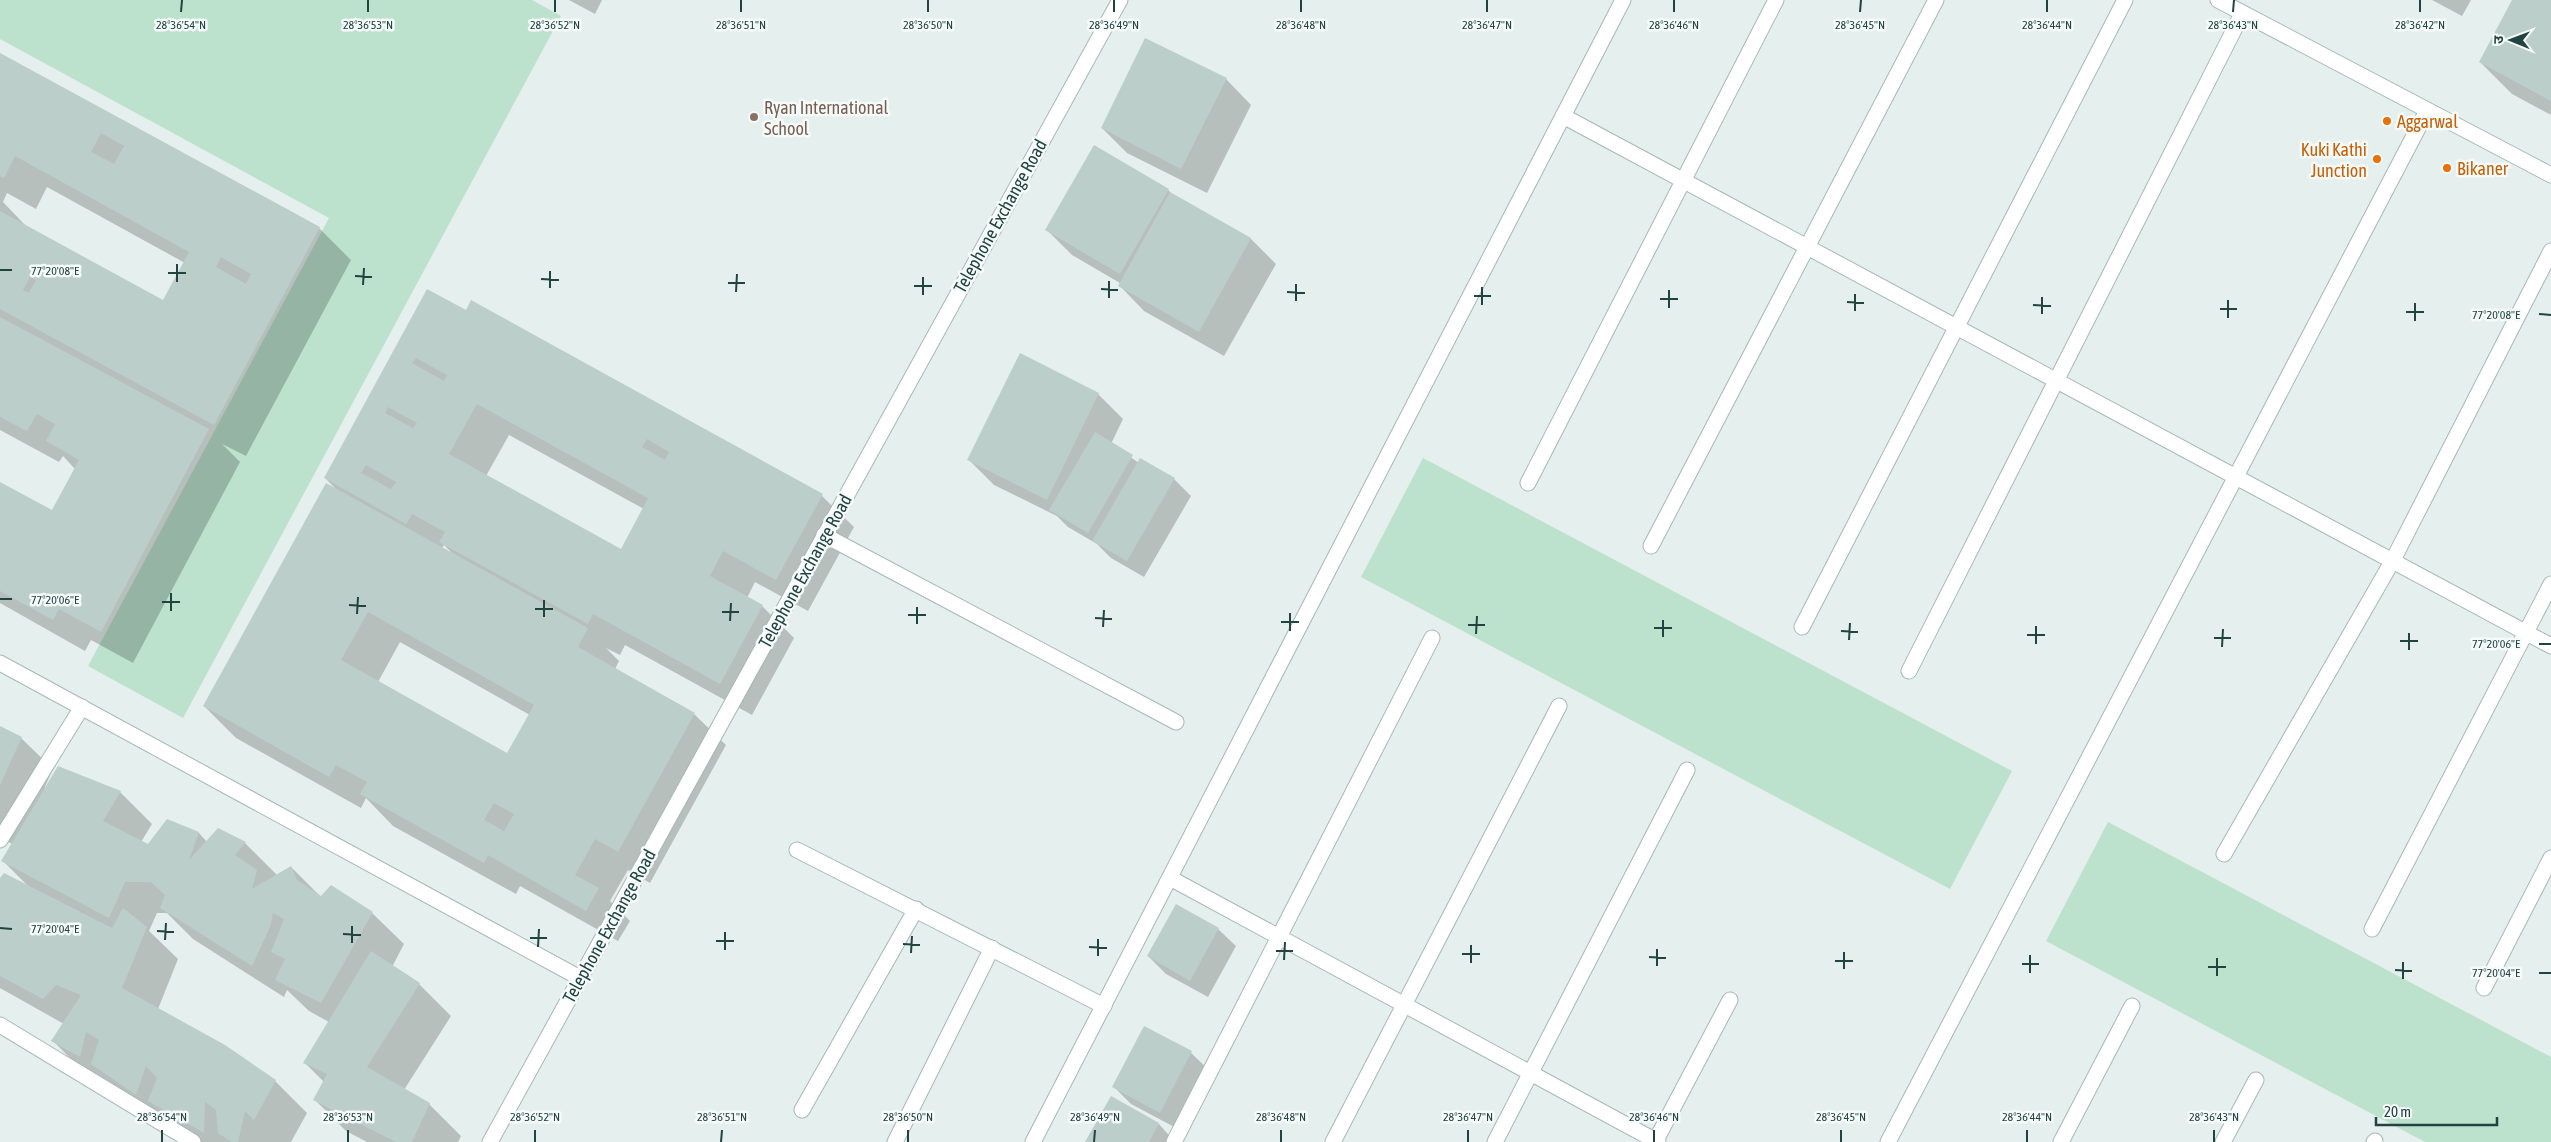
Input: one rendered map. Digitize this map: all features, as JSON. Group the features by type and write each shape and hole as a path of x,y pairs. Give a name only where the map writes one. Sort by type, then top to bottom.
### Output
{"street":[{"name":"Telephone Exchange Road","path":"490,1142 1120,0"},
{"path":"1033,1142 1623,0"},
{"path":"1528,483 1776,0"},
{"path":"1651,546 1936,0"},
{"path":"1802,627 2126,0"},
{"path":"2218,0 2551,175"},
{"path":"1909,671 2242,14"},
{"path":"1888,1142 2427,111"},
{"path":"1563,116 2551,646"},
{"path":"2224,854 2393,560 2551,251"},
{"path":"824,535 1176,722"},
{"path":"2372,929 2551,584"},
{"path":"1174,1142 1432,638"},
{"path":"0,663 580,978"},
{"path":"1333,1142 1560,706"},
{"path":"0,840 82,707"},
{"path":"1496,1142 1687,770"},
{"path":"797,850 1104,1006"},
{"path":"2484,988 2551,858"},
{"path":"1170,878 1656,1142 1730,1000"},
{"path":"802,1110 916,909"},
{"path":"894,1142 992,948"},
{"path":"2061,1142 2132,1006"},
{"path":"0,1025 193,1142"},
{"path":"2223,1142 2256,1080"}],"green space":[{"path":"0,0 532,0 561,16 183,718 88,666 329,218 0,39"},
{"path":"1423,458 2012,771 1950,889 1361,577"},
{"path":"2108,822 2551,1057 2551,1142 2425,1142 2046,941"}],"building":[{"path":"2512,0 2551,0 2551,101 2479,62"},
{"path":"1145,38 1227,78 1181,169 1101,128"},
{"path":"0,53 320,227 214,425 0,309 0,211 163,300 189,252 15,156 4,178 0,176","holes":["101,133 124,146 114,164 91,152","221,257 251,274 246,284 216,267","30,277 36,280 29,293 23,290"]},
{"path":"1094,145 1169,189 1120,274 1045,230"},
{"path":"1170,192 1251,238 1199,332 1118,286"},
{"path":"427,289 466,310 471,300 823,494 776,580 723,551 710,576 763,605 720,684 593,614 588,624 439,542 445,532 412,514 406,524 324,478","holes":["416,358 447,375 444,381 412,363","477,404 648,498 621,549 449,454","388,407 417,423 413,428 385,413","647,439 669,452 665,460 642,447","366,465 396,482 391,489 361,473"]},
{"path":"0,317 209,429 101,632 59,609 53,620 0,591 0,482 52,510 79,460 46,441 55,424 37,414 27,431 0,417"},
{"path":"1020,353 1099,393 1047,500 967,460"},
{"path":"1095,432 1133,455 1088,533 1049,510"},
{"path":"1140,458 1175,478 1127,561 1092,541"},
{"path":"326,483 588,628 578,647 695,713 618,852 595,839 575,875 599,888 586,911 488,855 484,863 360,794 367,782 336,765 329,777 203,706","holes":["368,612 534,705 507,753 341,660","494,803 514,814 504,831 484,820"]},
{"path":"0,726 22,737 0,785"},
{"path":"58,766 121,791 103,821 148,844 167,819 199,832 189,860 218,828 246,842 235,855 257,870 252,889 291,866 297,880 321,896 331,885 373,912 321,1003 275,980 285,959 271,952 284,919 273,913 270,927 252,966 160,908 165,895 151,882 125,882 109,918 1,861"},
{"path":"4,873 112,928 123,908 147,927 122,988 225,1045 276,1080 254,1120 245,1111 238,1142 232,1142 218,1133 216,1110 205,1102 204,1133 148,1101 157,1078 146,1066 136,1095 91,1064 99,1040 86,1032 80,1057 51,1041 81,995 56,985 43,999 0,976 0,878"},
{"path":"1176,904 1219,928 1190,981 1147,956"},
{"path":"371,951 420,983 367,1067 430,1103 412,1142 396,1142 313,1100 327,1074 303,1063"},
{"path":"1144,1026 1192,1051 1160,1113 1112,1087"},
{"path":"1111,1096 1159,1123 1149,1142 1085,1142"}],"place":[{"name":"Ryan International School","path":"754,117"},
{"name":"Aggarwal","path":"2387,121"},
{"name":"Kuki Kathi Junction","path":"2377,159"},
{"name":"Bikaner","path":"2447,168"}]}
